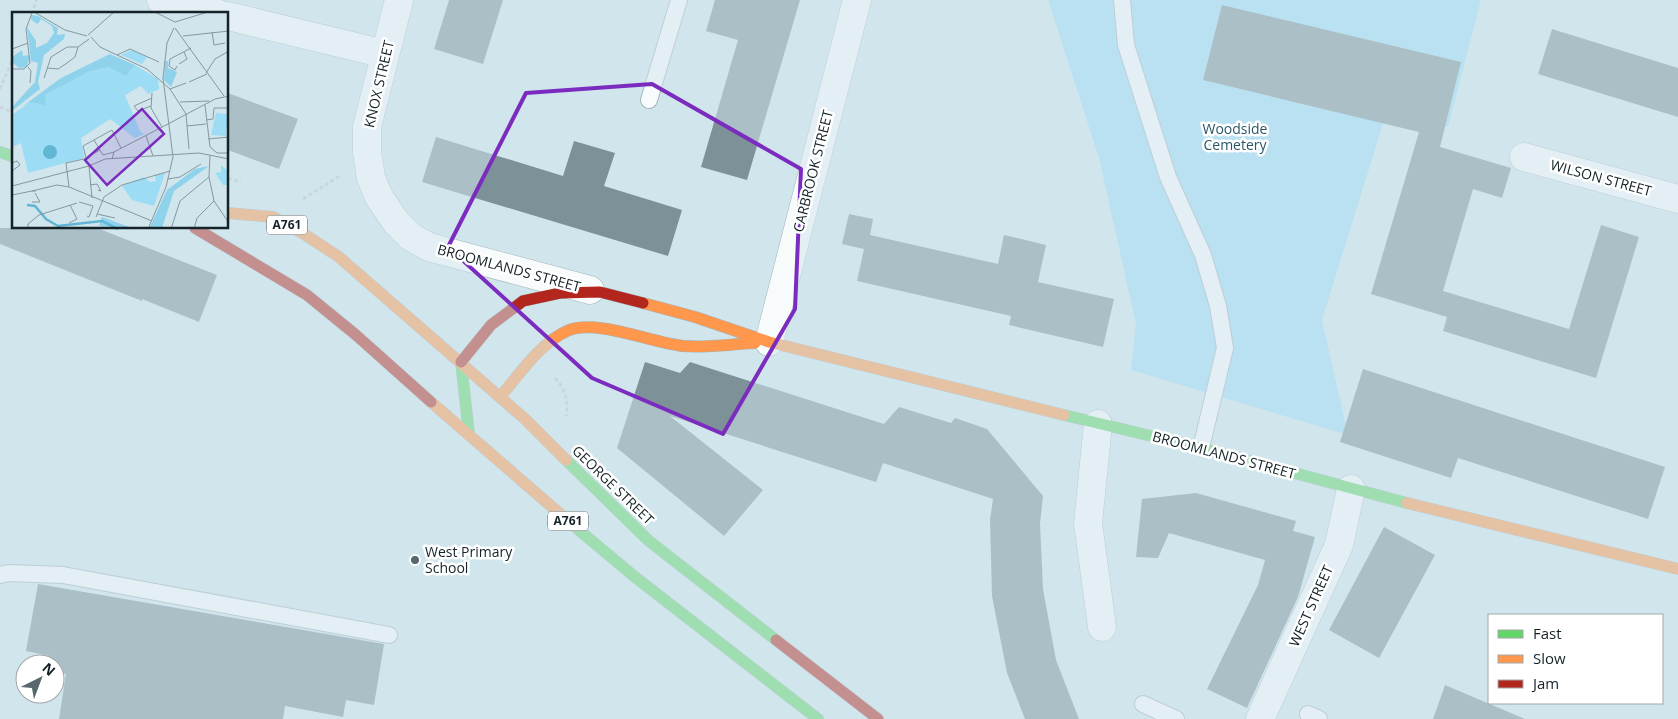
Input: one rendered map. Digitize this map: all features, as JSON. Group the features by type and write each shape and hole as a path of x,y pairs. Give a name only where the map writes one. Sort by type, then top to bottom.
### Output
{"main road":[{"path":"0,152 12,156"},
{"name":"GEORGE STREET","path":"229,213 272,217 304,234 339,257 461,362 497,400 525,419 649,541 878,719"},
{"name":"A761","path":"197,229 288,282 329,312 635,577 818,719"},
{"name":"BROOMLANDS STREET","path":"461,362 492,325 523,301 560,293 600,292 695,317 769,342 1201,448 1351,489 1678,570"},
{"name":"BROOMLANDS STREET","path":"497,400 554,339 569,329 599,330 682,346 769,342"},
{"path":"461,362 469,434"},
{"path":"469,434 482,419"}],"street":[{"path":"161,0 210,12"},
{"name":"KNOX STREET","path":"379,197 372,178 368,158 367,127 399,0"},
{"name":"CARBROOK STREET","path":"769,342 857,0"},
{"path":"229,16 385,54"},
{"name":"WILSON STREET","path":"1524,157 1678,199"},
{"name":"BROOMLANDS STREET","path":"379,197 396,222 411,237 429,247 600,292"},
{"path":"1098,424 1088,523 1102,627"},
{"name":"WEST STREET","path":"1260,719 1338,544 1351,489"}],"lane":[{"path":"649,100 678,0"},
{"path":"1122,0 1126,45 1168,177 1203,255 1218,306 1226,348 1201,448"},
{"path":"0,574 63,575 389,635"},
{"path":"1143,704 1176,719"}],"path":[{"path":"32,12 37,0"},
{"path":"0,89 12,61"},
{"path":"0,106 12,112"},
{"path":"303,198 368,158"}],"highlighted area":[{"path":"652,84 801,169 795,309 723,434 592,378 448,247 526,93"}],"green space":[{"name":"Woodside Cemetery","path":"1048,0 1481,0 1448,127 1386,114 1322,320 1348,435 1131,370 1136,324 1099,158"}],"building":[{"path":"449,0 503,0 483,64 434,49"},
{"path":"715,0 800,0 747,180 701,167 738,40 706,31"},
{"path":"1222,5 1461,62 1440,147 1511,168 1502,198 1473,189 1443,291 1569,329 1601,225 1639,237 1596,378 1443,331 1447,317 1371,294 1419,132 1203,80"},
{"path":"1552,29 1678,68 1678,117 1538,74"},
{"path":"229,93 298,119 279,169 229,150"},
{"path":"436,137 563,176 574,141 615,153 604,186 682,210 668,256 422,182"},
{"path":"849,214 873,219 870,235 998,264 1004,235 1046,245 1038,282 1114,299 1103,347 1009,325 1011,316 857,281 864,249 842,244"},
{"path":"0,228 100,229 217,275 199,322 0,244"},
{"path":"645,362 680,373 690,362 884,424 899,407 951,423 955,418 987,429 1043,496 1040,524 1043,589 1056,660 1079,719 1025,719 1007,673 992,596 990,520 993,499 883,463 876,482 670,416 763,490 724,536 617,448"},
{"path":"1363,369 1665,467 1648,519 1458,458 1451,478 1340,442"},
{"path":"1196,493 1296,521 1293,531 1315,537 1298,597 1247,708 1207,689 1258,585 1265,560 1169,533 1158,558 1136,557 1142,499"},
{"path":"1384,527 1435,555 1379,658 1329,630"},
{"path":"38,584 384,644 374,705 346,700 343,717 285,706 283,719 59,719 61,704 65,704 65,654 40,654 26,651"},
{"path":"1445,685 1525,719 1433,719"}],"traffic: fast":[{"path":"0,152 12,156"},
{"path":"461,362 469,434"},
{"path":"1064,415 1201,448 1407,503"},
{"path":"566,460 649,541 776,640"},
{"path":"574,526 635,577 818,719"}],"traffic: slow":[{"path":"229,213 273,217 304,234 339,257 525,419 566,460"},
{"path":"643,303 695,317 769,342 1064,415"},
{"path":"500,397 530,360 548,343 567,331 579,328 608,329 683,346 755,343"},
{"path":"431,402 574,526"},
{"path":"1407,503 1678,569"}],"traffic: jam":[{"path":"197,229 307,295 356,335 431,402"},
{"path":"461,362 491,325 523,301 560,293 600,292 643,303"},
{"path":"776,640 878,719"}],"place":[{"name":"West Primary School","path":"415,560"}]}
